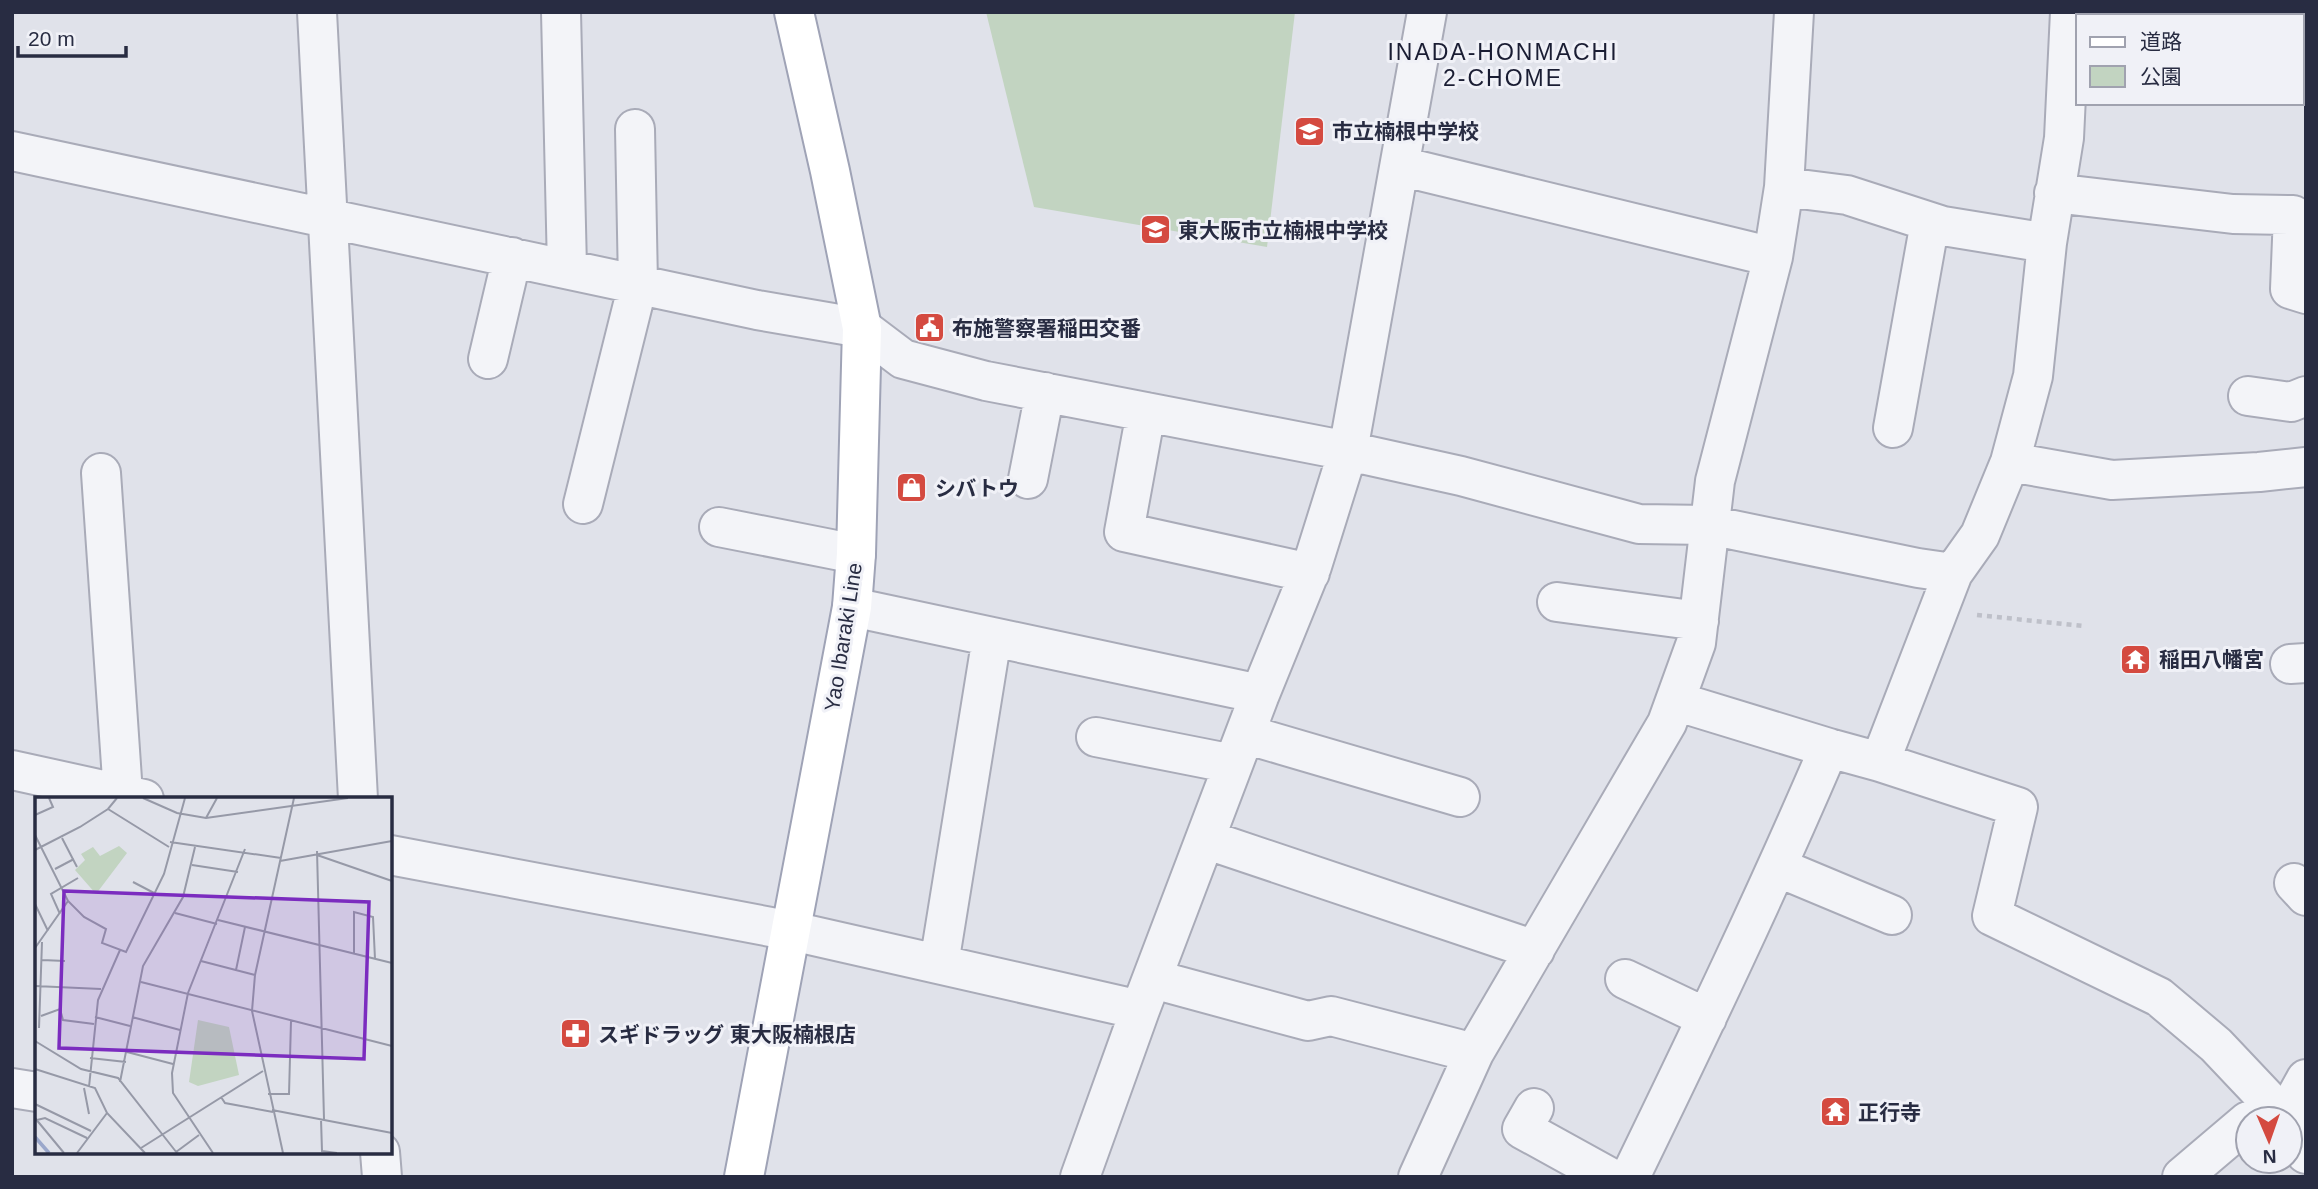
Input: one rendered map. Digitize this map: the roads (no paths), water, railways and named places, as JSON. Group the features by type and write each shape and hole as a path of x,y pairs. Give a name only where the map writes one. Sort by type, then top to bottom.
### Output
{"main road":[{"name":"Yao Ibaraki Line","path":"744,1177 852,607 856,554 862,328 830,171 793,12"}],"street":[{"path":"317,12 358,797"},
{"path":"561,12 567,268"},
{"path":"1080,1177 1239,749 1310,573 1349,451 1427,12"},
{"path":"1418,1177 1474,1053 1667,723 1696,643 1716,481 1773,257 1784,187 1794,12"},
{"path":"1880,762 1952,573 1980,535 2010,462 2033,376 2047,243 2064,138 2070,12"},
{"path":"583,504 638,284 635,129"},
{"path":"12,151 806,320 862,328 903,359 986,381 1349,451 1461,476 1639,524 1709,525 1952,573"},
{"path":"1400,166 1773,257"},
{"path":"1784,187 1847,195 1943,226 2047,243"},
{"path":"2054,193 2233,214 2292,215 2290,289 2306,294"},
{"path":"1893,428 1930,222"},
{"path":"488,359 512,257"},
{"path":"1028,479 1045,392"},
{"path":"2248,396 2291,402 2306,396"},
{"path":"1146,412 1124,532 1310,573"},
{"path":"2010,462 2112,480 2306,467"},
{"path":"12,770 118,795 101,473"},
{"path":"719,527 856,554"},
{"path":"1557,602 1699,621"},
{"path":"852,607 1260,694"},
{"path":"939,964 992,637"},
{"path":"1675,701 1880,762 2018,807 1992,916 2159,997 2216,1045 2263,1105"},
{"path":"1096,737 1239,749 1460,797"},
{"path":"1630,1177 1707,1018 1829,748"},
{"path":"1205,839 1535,950"},
{"path":"392,855 792,930 939,964 1308,1021 1332,1016 1474,1053"},
{"path":"1777,867 1892,915"},
{"path":"1625,979 1707,1018"},
{"path":"2283,1105 2306,1079"},
{"path":"12,1088 35,1092"},
{"path":"1534,1108 1522,1129 1609,1177"},
{"path":"2182,1177 2234,1142"},
{"path":"380,1154 382,1177"}],"place":[{"name":"市立楠根中学校","path":"1309,131"},
{"name":"東大阪市立楠根中学校","path":"1155,230"},
{"name":"布施警察署稲田交番","path":"929,328"},
{"name":"シバトウ","path":"912,488"},
{"name":"稲田八幡宮","path":"2136,659"},
{"name":"スギドラッグ 東大阪楠根店","path":"575,1034"},
{"name":"正行寺","path":"1835,1112"}],"district":[{"name":"INADA-HONMACHI 2-CHOME","path":"1503,65"}]}
